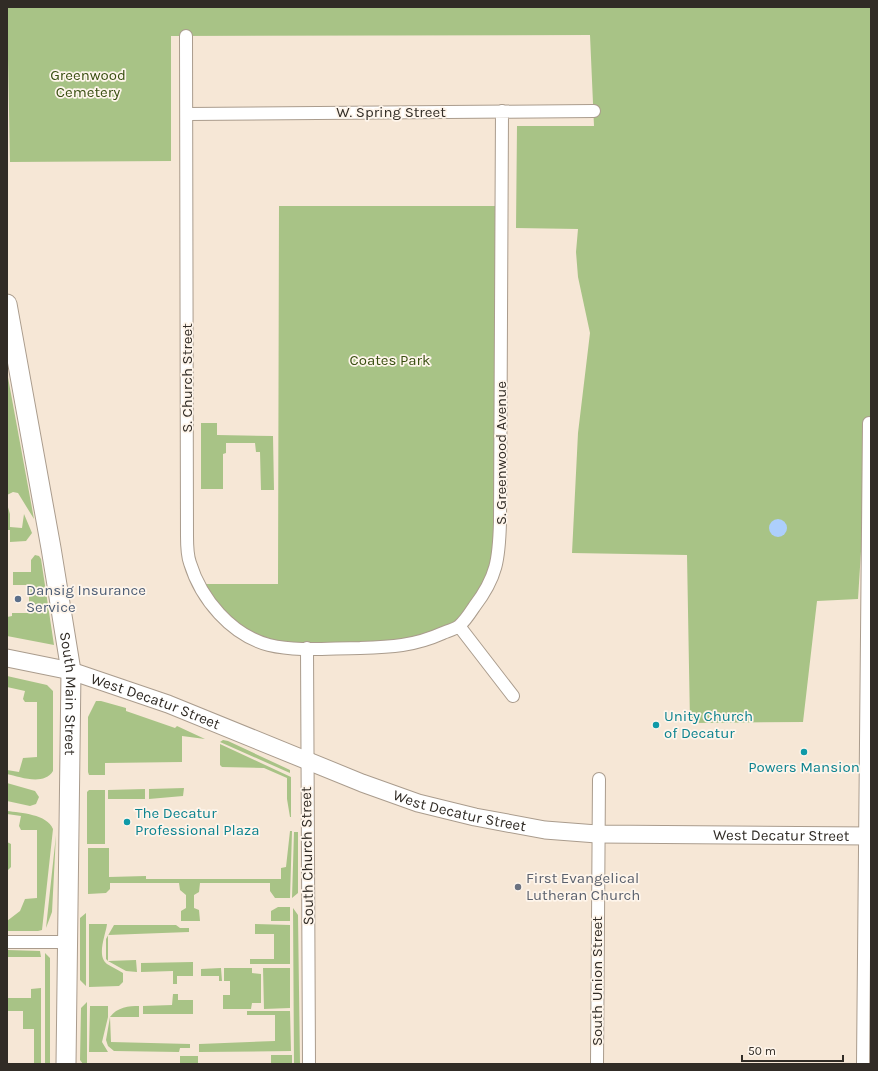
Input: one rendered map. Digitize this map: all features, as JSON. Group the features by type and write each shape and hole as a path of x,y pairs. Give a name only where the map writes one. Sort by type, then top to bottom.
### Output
{"main road":[{"name":"South Main Street","path":"7,304 51,548 71,671 66,1064"}],"street":[{"name":"S. Church Street","path":"186,36 188,114 187,536 189,562 202,590 213,606 230,623 248,635 268,644 291,648 307,648"},
{"name":"S. Greenwood Avenue","path":"307,648 388,647 414,644 459,626 485,593 496,569 500,548 502,112"},
{"name":"W. Spring Street","path":"188,114 594,112"},
{"path":"863,1064 868,836 869,423"},
{"path":"459,626 513,696"},
{"name":"South Church Street","path":"307,648 306,760 309,1064"},
{"name":"West Decatur Street","path":"7,658 71,671 168,704 306,760 418,803 475,817 545,830 597,834 868,836"},
{"name":"South Union Street","path":"597,1064 598,779"},
{"path":"7,942 67,942"}],"green space":[{"name":"Greenwood Cemetery","path":"7,7 871,7 871,423 869,424 858,599 817,601 803,722 690,723 687,555 572,553 578,433 590,333 578,277 576,252 578,229 516,228 517,126 594,126 590,35 171,36 171,161 10,162"},
{"name":"Coates Park","path":"279,206 502,206 496,569 459,626 415,644 291,648 248,635 198,584 278,584"},
{"path":"7,372 34,519 18,493 13,492 7,495"},
{"path":"201,423 217,423 217,435 273,436 274,490 261,490 260,452 256,452 255,443 226,443 226,453 223,454 223,489 201,489"},
{"path":"7,504 10,514 10,527 22,528 24,514 32,533 26,541 10,542 10,530 7,530"},
{"path":"35,555 39,556 41,559 54,645 7,636 7,617 12,616 12,613 29,613 29,585 13,585 13,572 31,572 31,560"},
{"path":"7,676 47,685 53,691 53,771 49,776 44,778 32,779 7,774 7,770 19,772 23,758 37,757 37,702 25,702 23,699 25,691 7,687"},
{"path":"96,701 126,708 126,711 175,728 177,726 205,739 182,736 182,762 105,763 105,775 89,775 88,717"},
{"path":"223,740 290,770 290,773 220,742"},
{"path":"220,744 291,777 291,817 287,799 287,778 264,768 222,767 220,765"},
{"path":"7,783 35,791 39,797 36,804 30,806 7,801"},
{"path":"184,788 183,796 149,799 149,789"},
{"path":"145,789 145,799 108,799 108,790"},
{"path":"89,790 105,790 105,844 87,844 87,792"},
{"path":"7,811 40,817 50,824 53,829 42,930 7,931 7,921 20,911 25,899 37,898 37,830 21,830 19,826 21,816 7,814"},
{"path":"290,831 292,831 290,898 275,898 270,891 270,883 200,883 199,892 194,895 194,908 199,910 200,921 181,921 181,911 186,908 186,895 180,890 179,883 110,883 110,889 106,893 88,894 88,848 109,848 109,877 146,876 146,879 281,879 281,868 286,867"},
{"path":"294,832 298,832 298,893 292,898"},
{"path":"56,835 52,912 46,928"},
{"path":"7,842 11,844 11,867 7,871"},
{"path":"278,907 290,907 290,921 271,921 271,911"},
{"path":"293,908 298,915 300,1064 294,1064"},
{"path":"86,913 86,986 80,980 80,918"},
{"path":"89,924 107,924 102,945 102,956 107,964 123,973 123,982 119,986 89,987"},
{"path":"255,924 290,925 290,964 250,964 250,959 274,959 274,934 255,934"},
{"path":"114,925 176,925 180,928 189,928 189,932 108,935"},
{"path":"108,936 108,961 106,959 106,939"},
{"path":"7,950 40,951 41,957 7,957"},
{"path":"45,953 50,958 50,1064 45,1064"},
{"path":"136,960 137,972 126,971 108,961"},
{"path":"193,962 193,976 177,976 177,984 173,984 173,971 141,972 141,963"},
{"path":"221,968 222,981 219,981 219,976 201,976 201,969"},
{"path":"224,968 252,968 252,973 261,974 261,1003 252,1003 251,1009 223,1009 223,995 230,995 230,981 224,981"},
{"path":"263,968 290,968 290,1008 264,1009"},
{"path":"41,988 41,1064 34,1064 34,1029 23,1029 23,1011 7,1011 7,998 31,998 31,989"},
{"path":"173,994 178,994 178,1000 193,1000 193,1014 143,1014 143,1006 172,1005"},
{"path":"87,1002 87,1064 83,1064 80,1060 81,1008"},
{"path":"90,1006 108,1006 108,1017 102,1042 108,1052 89,1052"},
{"path":"139,1006 139,1017 110,1017 120,1009"},
{"path":"247,1011 290,1011 291,1051 199,1052 199,1044 275,1041 275,1015 247,1015"},
{"path":"110,1017 111,1042 190,1044 190,1048 180,1048 179,1052 114,1051 108,1046 106,1040"},
{"path":"271,1055 292,1055 292,1064 271,1064"},
{"path":"180,1056 198,1056 198,1064 180,1064"}],"water":[{"path":"778,519 782,520 786,524 786,532 782,536 778,537 774,536 770,532 769,528 770,524 774,520"}],"place":[{"name":"Dansig Insurance Service","path":"18,599"},
{"name":"Unity Church of Decatur","path":"656,725"},
{"name":"Powers Mansion","path":"804,752"},
{"name":"The Decatur Professional Plaza","path":"127,822"},
{"name":"First Evangelical Lutheran Church","path":"518,887"}]}
